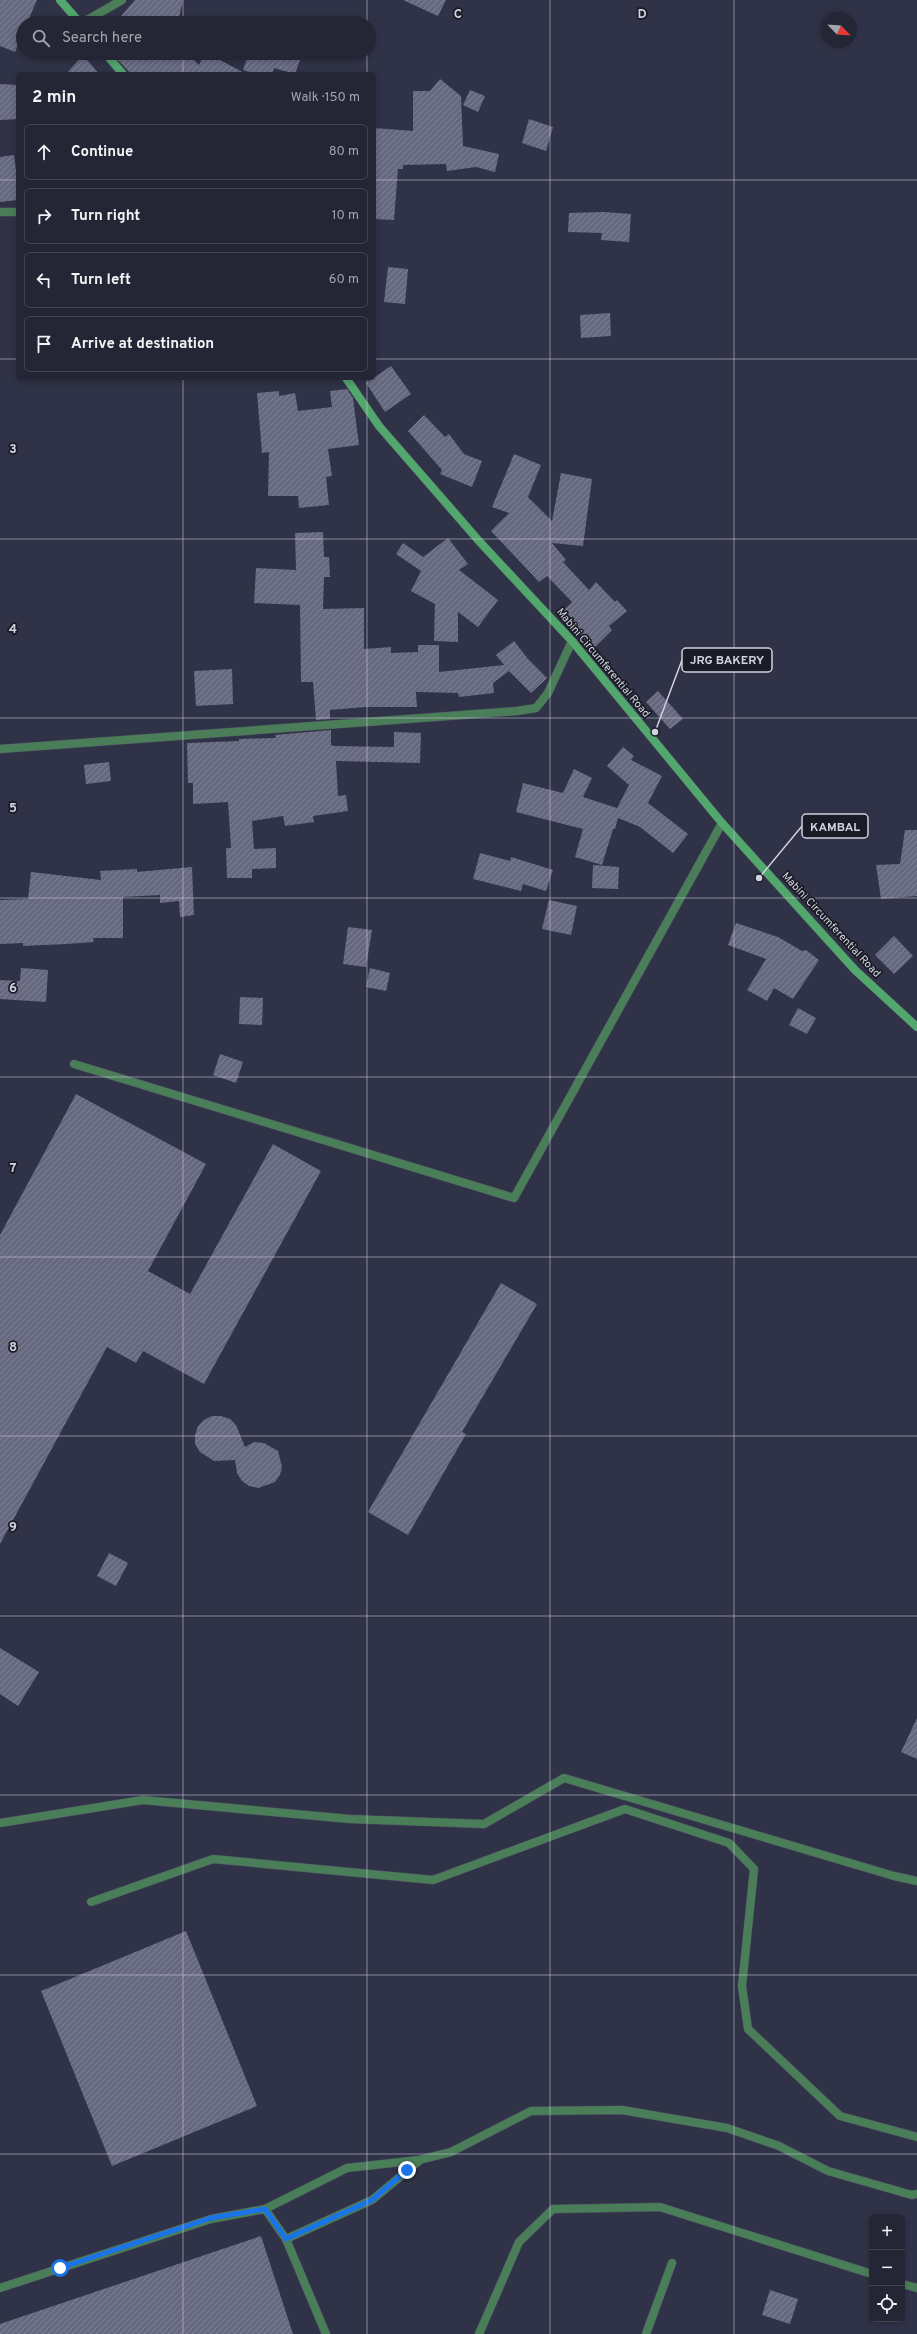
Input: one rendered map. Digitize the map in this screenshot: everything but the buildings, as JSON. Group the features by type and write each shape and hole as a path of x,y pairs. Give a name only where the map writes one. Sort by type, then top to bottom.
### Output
{"main road":[{"path":"60,0 75,16"},
{"path":"111,60 120,72"},
{"name":"Mabini Circumferential Road","path":"347,380 379,426 479,541 572,641 722,823 855,970 917,1027"}],"street":[{"path":"93,16 122,0"},
{"path":"0,212 16,212"},
{"path":"0,749 517,711 536,708 548,693 572,641"},
{"path":"74,1064 514,1198 722,823"},
{"path":"0,1823 143,1800 350,1819 484,1824 564,1778 894,1876 917,1881"},
{"path":"91,1902 213,1859 433,1880 626,1809 729,1844 754,1869 742,1986 748,2029 840,2116 917,2137"},
{"path":"0,2288 211,2218 265,2209 348,2168 419,2160 451,2152 531,2111 622,2110 727,2128 779,2146 828,2171 912,2195 917,2194"},
{"path":"286,2239 372,2200 419,2160"},
{"path":"479,2334 519,2242 553,2209 660,2207 869,2273"},
{"path":"265,2209 286,2239 326,2334"},
{"path":"646,2334 672,2263"},
{"path":"905,2285 917,2288"}],"place":[{"name":"JRG BAKERY","path":"655,732"},
{"name":"KAMBAL","path":"759,878"}],"route":[{"path":"60,2268 211,2218 265,2209 286,2239 372,2200 407,2170"}]}
